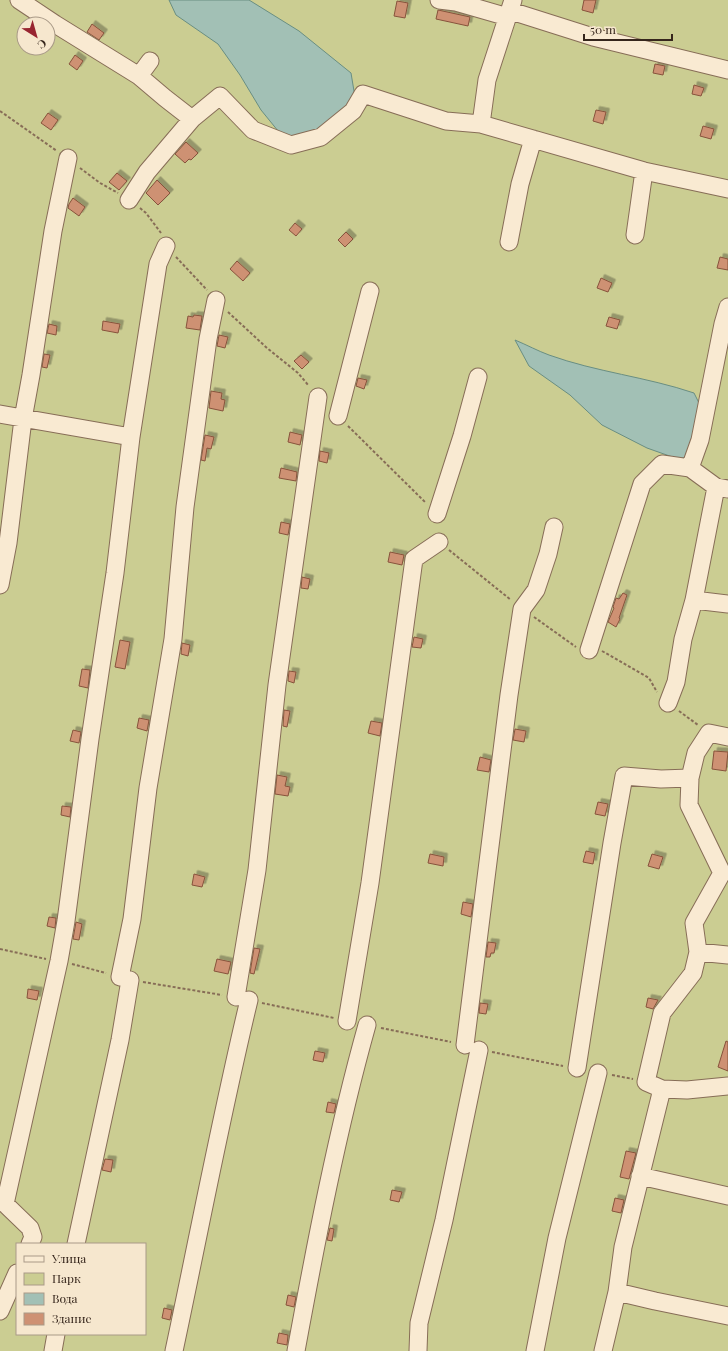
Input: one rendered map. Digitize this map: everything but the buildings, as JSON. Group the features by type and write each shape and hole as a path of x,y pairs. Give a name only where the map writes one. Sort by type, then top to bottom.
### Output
{"lane":[{"path":"19,0 140,76 192,119"},
{"path":"439,0 511,9 593,37 728,70"},
{"path":"481,124 487,80 511,9"},
{"path":"140,76 150,61"},
{"path":"129,200 148,172 192,119 220,96 253,130 291,145 321,137 353,111 363,94 446,121 481,124 644,171 728,189"},
{"path":"509,242 520,184 533,139"},
{"path":"0,585 8,543 23,419 54,232 68,158"},
{"path":"635,235 644,171"},
{"path":"30,1243 33,1237 30,1228 3,1202 59,961 66,921 89,746 115,573 130,437 158,264 166,246"},
{"path":"338,416 370,291"},
{"path":"76,1243 120,1040 125,978 148,788 173,639 185,507 208,339 216,300"},
{"path":"690,468 700,440 723,324 728,307"},
{"path":"437,514 462,436 478,377"},
{"path":"174,1351 230,1082 243,999 278,685 318,397"},
{"path":"0,414 130,437"},
{"path":"589,650 642,484 662,464 690,468 722,488 683,639 676,682 668,703"},
{"path":"418,1351 419,1322 444,1220 472,1047 509,695 522,609 536,590 548,554 554,527"},
{"path":"347,1021 370,883 414,559 439,542"},
{"path":"694,600 728,604"},
{"path":"728,737 709,733 696,753 690,778 689,804 722,874 694,923 698,952 693,973 662,1013 646,1082 662,1089 687,1090 728,1086"},
{"path":"577,1068 624,776 661,779 690,778"},
{"path":"698,952 728,955"},
{"path":"296,1351 348,1092 366,1025"},
{"path":"535,1351 557,1238 598,1072"},
{"path":"603,1351 617,1292 623,1247 662,1089"},
{"path":"640,1176 728,1196"},
{"path":"0,1311 9,1280"},
{"path":"617,1292 728,1316"},
{"path":"53,1351 56,1335"}],"path":[{"path":"0,111 68,158 100,183 146,212 161,232 166,246 216,300 267,348 298,373 318,397"},
{"path":"338,416 437,514"},
{"path":"439,542 522,609 577,648 603,651 649,678 659,696 709,733"},
{"path":"0,949 59,961 125,978 243,999 347,1021"},
{"path":"366,1025 577,1068"},
{"path":"598,1072 646,1082"}],"green space":[{"path":"0,0 728,0 728,1351 0,1351"}],"water":[{"path":"169,0 249,0 299,31 351,73 355,97 338,117 313,136 283,137 261,110 240,75 218,44 176,15"},
{"path":"515,340 567,361 676,387 694,393 700,405 694,456 678,459 647,448 602,425 570,395 529,366"}]}
